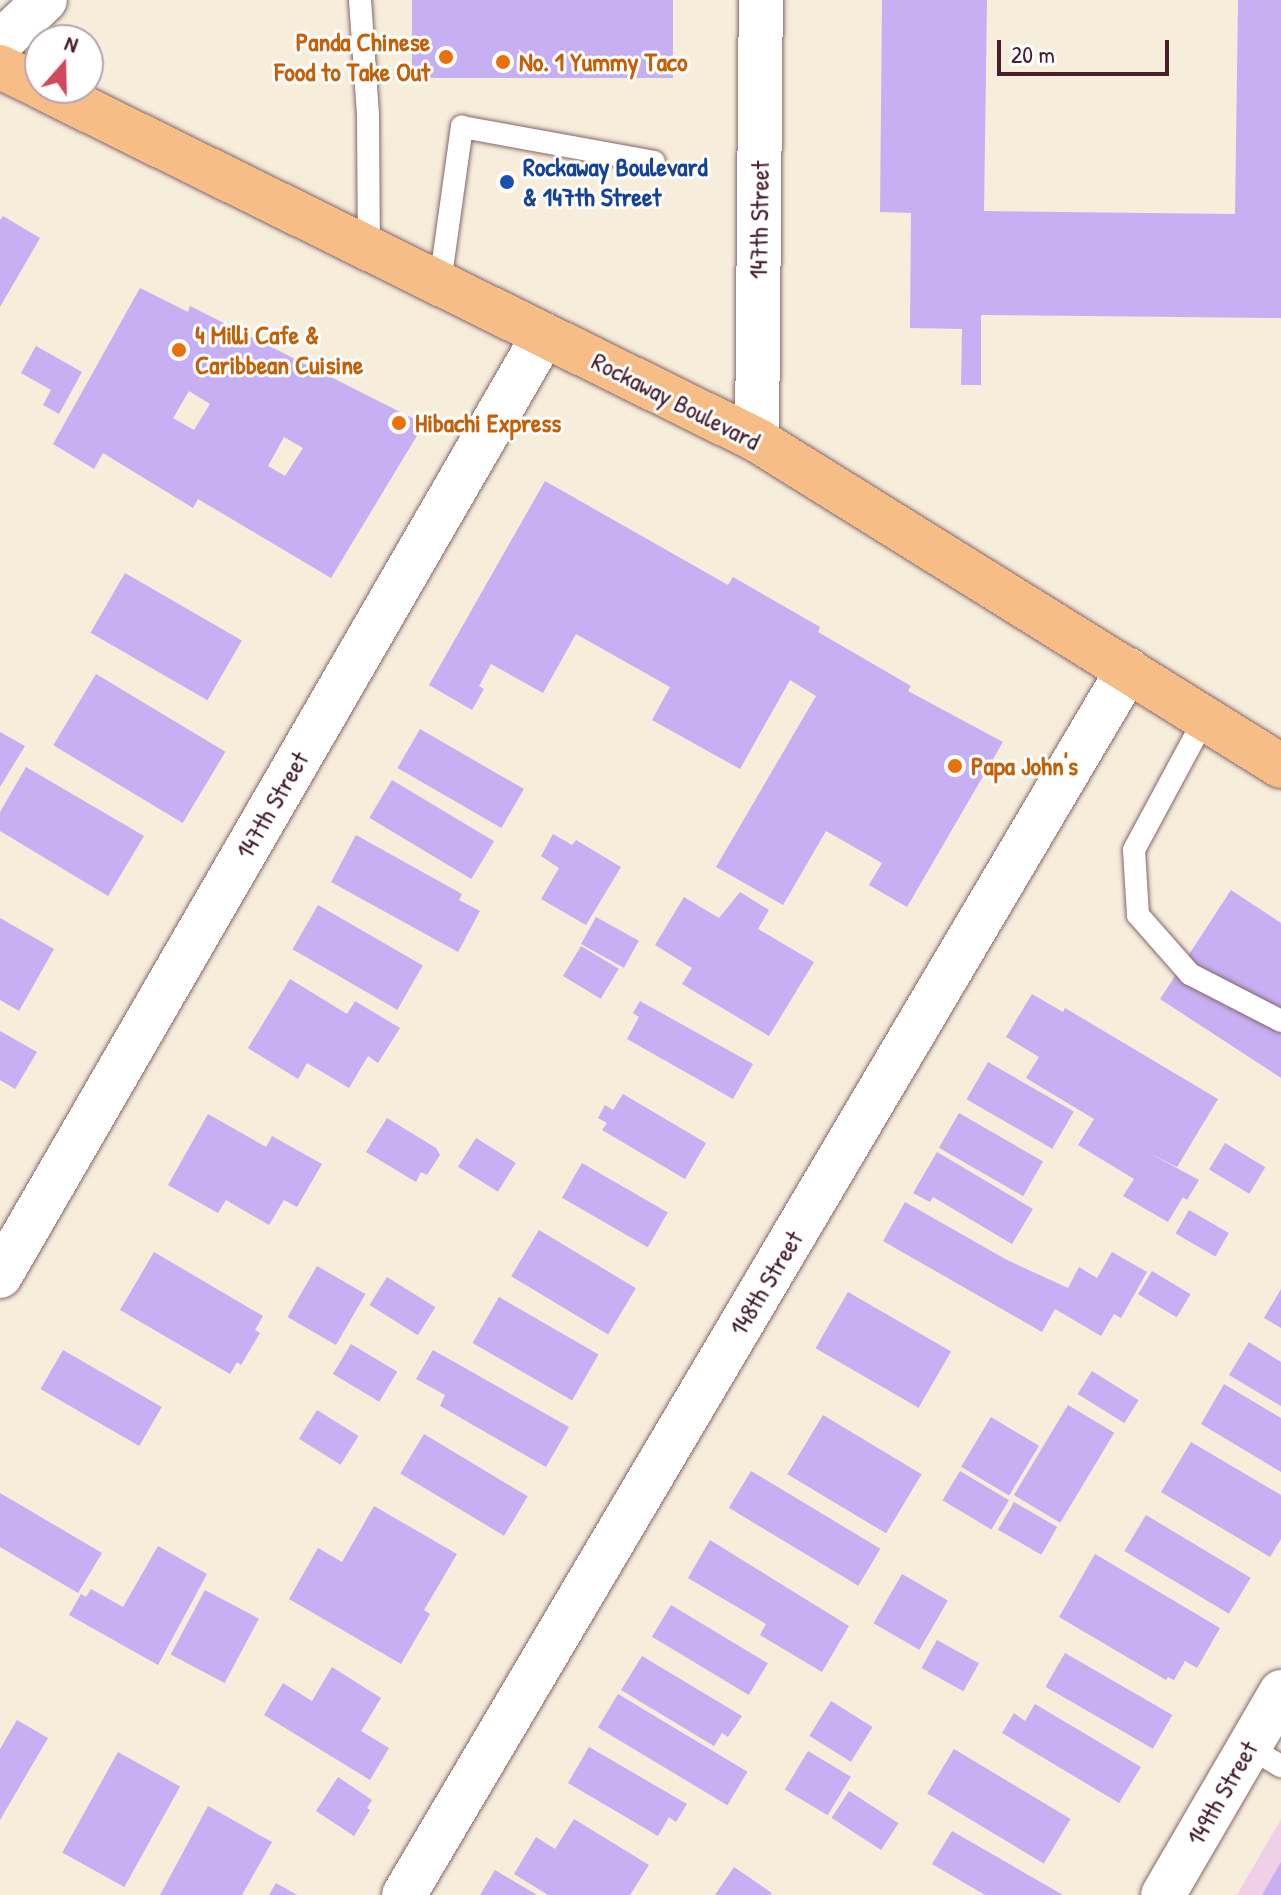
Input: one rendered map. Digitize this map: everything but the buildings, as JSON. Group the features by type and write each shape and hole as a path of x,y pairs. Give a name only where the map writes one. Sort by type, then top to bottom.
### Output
{"main road":[{"name":"Rockaway Boulevard","path":"0,67 24,78"},
{"name":"Rockaway Boulevard","path":"76,104 757,440 1281,766"}],"street":[{"path":"0,43 45,0"},
{"name":"147th Street","path":"757,440 761,0"},
{"name":"147th Street","path":"0,1276 544,335"},
{"name":"148th Street","path":"404,1895 1128,670"},
{"name":"149th Street","path":"1163,1895 1265,1757 1281,1692"}],"lane":[{"path":"360,0 368,115 369,249"},
{"path":"440,283 462,127 654,162"},
{"path":"1205,718 1134,850 1138,915 1190,974 1281,1021"}],"shaded area":[{"path":"1281,1819 1281,1895 1237,1895"}],"place":[{"name":"Panda Chinese Food to Take Out","path":"446,57"},
{"name":"No. 1 Yummy Taco","path":"503,62"},
{"name":"Rockaway Boulevard & 147th Street","path":"507,182"},
{"name":"4 Milli Cafe & Caribbean Cuisine","path":"179,350"},
{"name":"Hibachi Express","path":"399,423"},
{"name":"Papa John's","path":"955,766"}]}
